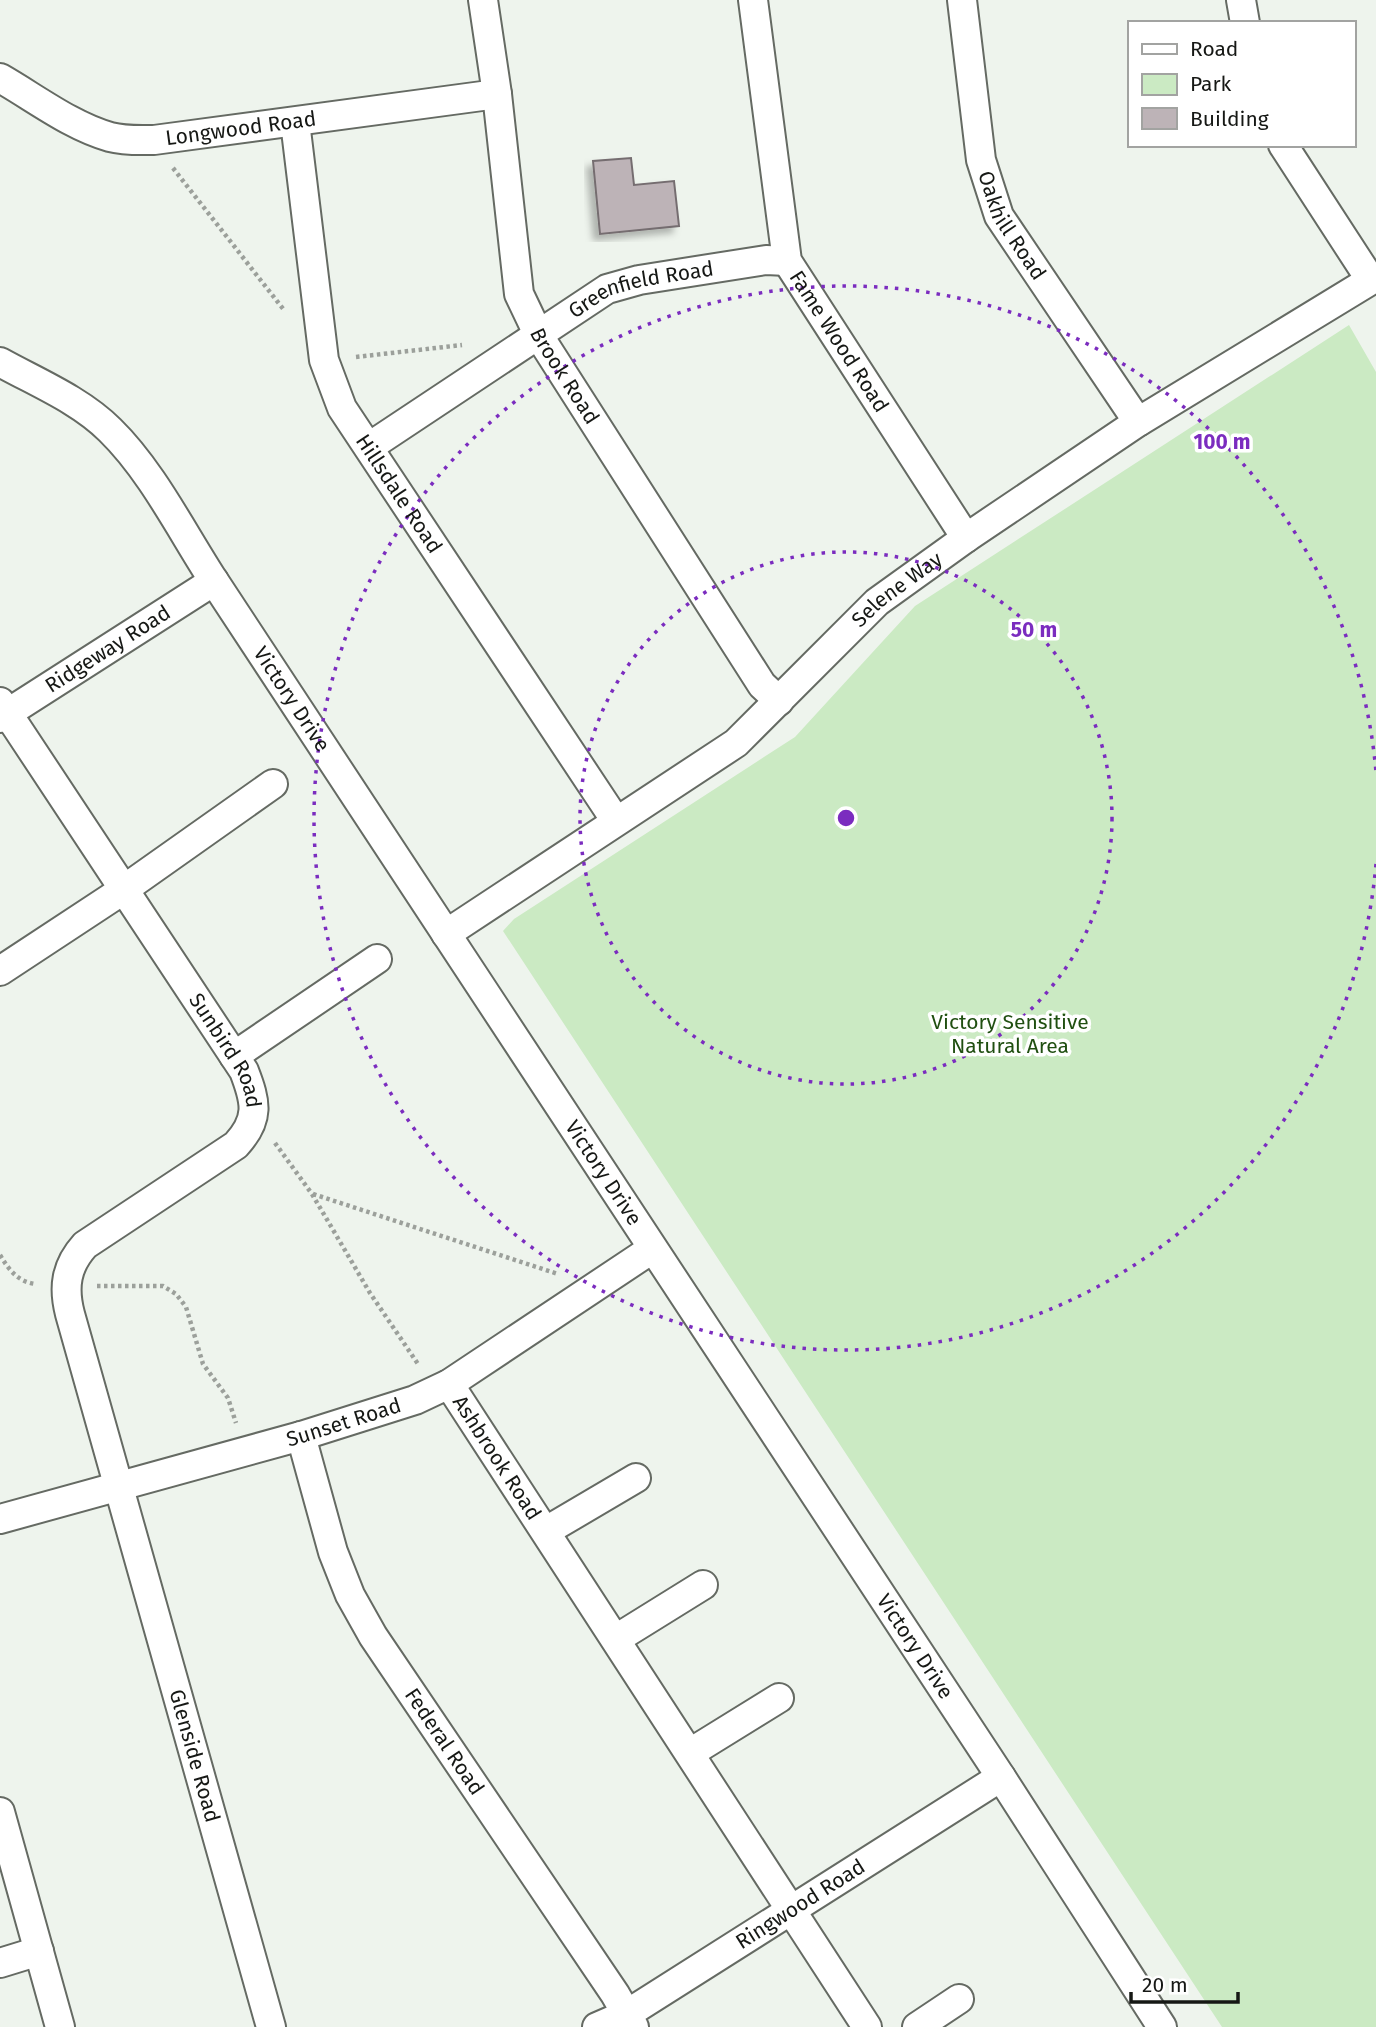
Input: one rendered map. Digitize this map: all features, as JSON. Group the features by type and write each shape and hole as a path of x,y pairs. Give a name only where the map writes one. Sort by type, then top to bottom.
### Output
{"street":[{"name":"Brook Road","path":"483,0 497,94 519,294 539,336 762,685 779,701"},
{"name":"Fame Wood Road","path":"753,0 787,261 966,538"},
{"name":"Oakhill Road","path":"962,0 981,160 999,216 1138,422"},
{"path":"1241,0 1245,21"},
{"name":"Longwood Road","path":"0,78 87,129 129,141 295,122 497,94"},
{"name":"Hillsdale Road","path":"295,122 324,360 342,408 616,821"},
{"path":"1284,147 1373,278"},
{"name":"Greenfield Road","path":"369,447 607,289 623,283 766,260 787,261"},
{"name":"Selene Way","path":"446,934 736,743 877,602 966,538 1138,422 1373,278"},
{"name":"Victory Drive","path":"0,362 82,408 110,429 142,468 652,1250 1001,1777 1162,2027"},
{"name":"Ridgeway Road","path":"2,711 214,581"},
{"name":"Sunbird Road","path":"2,711 244,1071 254,1110 251,1126 236,1145 85,1245 72,1261 67,1277 66,1300 118,1485"},
{"path":"0,971 123,890 273,784"},
{"path":"234,1056 377,959"},
{"name":"Sunset Road","path":"0,1519 301,1436 415,1401 449,1384 652,1250"},
{"name":"Ashbrook Road","path":"449,1384 867,2027"},
{"name":"Federal Road","path":"301,1436 334,1552 350,1595 373,1636 630,2020"},
{"name":"Ashbrook Road","path":"546,1531 636,1478"},
{"name":"Glenside Road","path":"118,1485 271,2027"},
{"path":"616,1639 703,1585"},
{"path":"690,1753 779,1698"},
{"name":"Ringwood Road","path":"597,2027 630,2020 792,1910 1001,1777"},
{"path":"0,1812 60,2027"},
{"path":"0,1963 39,1951"},
{"path":"917,2027 959,1999"}],"path":[{"path":"251,1126 278,1144 312,1194 370,1293 420,1367 449,1384"},
{"path":"312,1194 566,1277 580,1297"},
{"path":"0,1255 6,1265 24,1282 49,1285"},
{"path":"89,1286 163,1286 176,1294 186,1307 203,1364 228,1398 239,1430"}],"green space":[{"name":"Victory Sensitive Natural Area","path":"1349,325 1376,372 1376,2027 1222,2027 503,931 514,919 795,737 915,606"}],"building":[{"path":"631,158 634,185 674,181 679,226 600,234 593,161"}]}
